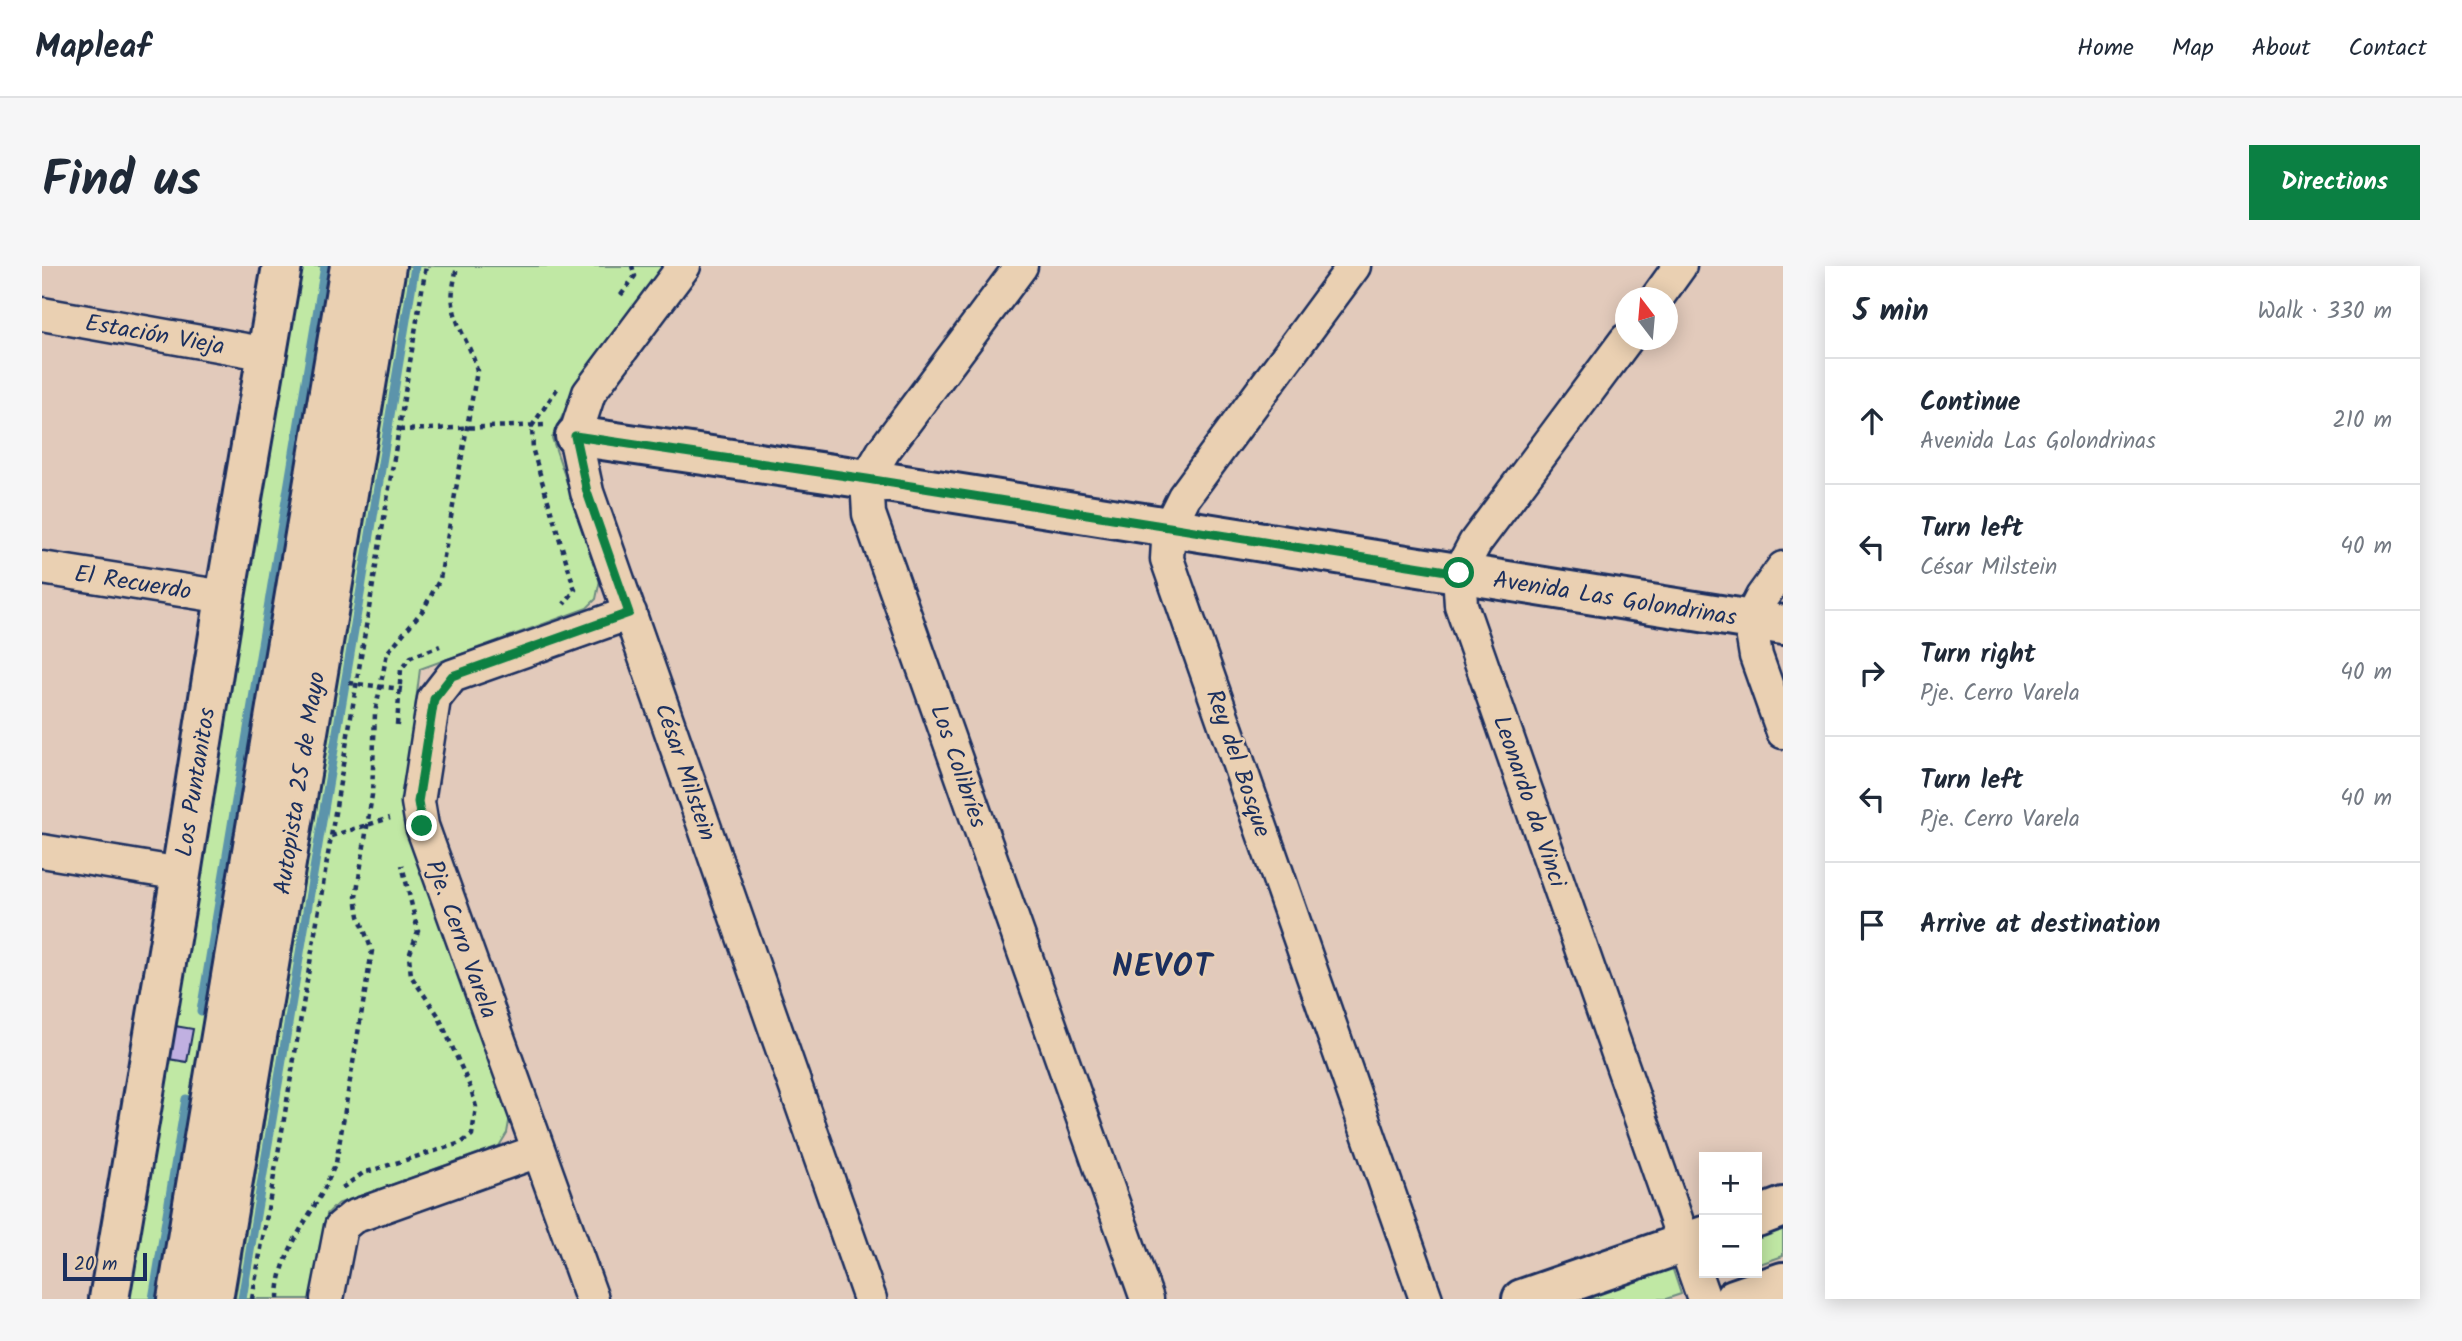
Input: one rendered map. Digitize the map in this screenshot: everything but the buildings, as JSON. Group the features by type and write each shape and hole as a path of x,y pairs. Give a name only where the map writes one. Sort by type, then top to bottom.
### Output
{"street":[{"name":"Los Puntanitos","path":"109,1299 282,266"},
{"name":"Autopista 25 de Mayo","path":"177,1299 350,266"},
{"name":"Autopista 25 de Mayo","path":"213,1299 386,266"},
{"path":"577,430 589,393 684,266"},
{"path":"867,479 884,450 1021,266"},
{"name":"Rey del Bosque","path":"1354,266 1184,497 1169,527 1167,559 1426,1299"},
{"path":"1665,287 1680,266"},
{"name":"Estación Vieja","path":"42,314 268,355"},
{"path":"1459,573 1475,543 1619,350"},
{"name":"Avenida Las Golondrinas","path":"577,430 1767,623"},
{"name":"César Milstein","path":"577,430 587,492 870,1299"},
{"name":"Los Colibríes","path":"867,479 869,514 1147,1299"},
{"name":"El Recuerdo","path":"42,568 225,597"},
{"path":"1783,568 1762,597 1767,623 1756,656 1783,732"},
{"name":"Leonardo da Vinci","path":"1459,573 1461,605 1695,1240 1704,1299"},
{"path":"438,693 452,676 629,613"},
{"name":"Pje. Cerro Varela","path":"438,693 434,699 418,802 422,826 592,1299"},
{"path":"42,851 181,874"},
{"path":"327,1299 341,1227 353,1217 538,1151"},
{"path":"1762,1215 1783,1207"},
{"path":"1522,1299 1695,1240"},
{"path":"1734,1299 1783,1282"}],"path":[{"path":"251,1299 358,684 426,266"},
{"path":"278,1299 286,1258 336,1163 372,951 359,916 356,897 372,795 375,713 387,653 423,610 440,579 477,371 474,355 460,328 453,303 457,266"},
{"path":"399,430 577,430"},
{"path":"358,684 438,693"},
{"path":"331,836 419,809"}],"green space":[{"path":"298,266 333,266 162,1299 122,1299"},
{"path":"405,266 662,266 655,284 567,406 552,438 600,580 596,599 587,608 420,669 403,803 510,1116 507,1133 499,1146 337,1204 327,1214 317,1299 235,1299"},
{"path":"1783,1226 1783,1256 1762,1263 1762,1233"},
{"path":"1672,1267 1681,1294 1666,1299 1578,1299"}],"waterway":[{"path":"201,1011 325,266"},
{"path":"242,1299 415,266"},
{"path":"153,1299 186,1099"}],"district":[{"name":"NEVOT","path":"1163,965"}],"route":[{"path":"422,826 418,802 434,699 452,676 629,613 587,492 575,436 867,479 1459,573"}]}
